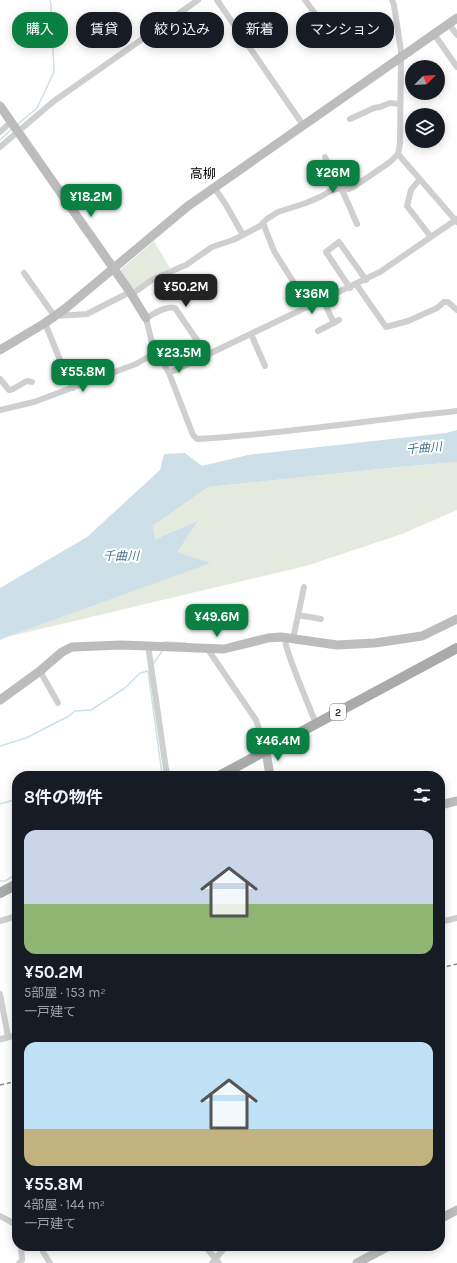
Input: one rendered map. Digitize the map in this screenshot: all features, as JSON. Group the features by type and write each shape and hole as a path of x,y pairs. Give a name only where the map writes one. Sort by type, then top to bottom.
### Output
{"main road":[{"name":"2","path":"228,771 457,648"},
{"path":"0,894 12,887"}],"street":[{"path":"0,132 14,127 54,101 198,0"},
{"path":"216,0 304,125"},
{"path":"305,0 313,12"},
{"path":"24,273 53,314 56,316 87,314 131,293 153,279 186,265 212,247 243,236 278,212 306,203 332,190 355,186 390,162 395,155 398,154 400,144 400,57 397,25 392,0"},
{"path":"0,350 56,316 188,206 214,187 457,18"},
{"path":"448,23 457,36"},
{"path":"434,34 457,67"},
{"path":"350,119 374,108 390,103 400,104"},
{"path":"0,106 114,268 146,318 152,343 170,373 194,438 242,437 375,420 457,412"},
{"path":"0,147 14,127"},
{"path":"170,373 366,280 456,220 419,180 398,154"},
{"path":"325,157 357,224"},
{"path":"419,180 411,190 407,206 431,237"},
{"path":"214,187 243,236"},
{"path":"263,223 274,251 309,307"},
{"path":"350,288 326,252 340,242 366,280"},
{"path":"356,284 386,327 437,308 444,302 448,302 457,310"},
{"path":"318,331 337,322 323,300"},
{"path":"146,318 158,311 171,307 175,308 207,355"},
{"path":"45,323 73,388"},
{"path":"251,334 265,366"},
{"path":"0,410 34,402 73,388 141,362 157,352"},
{"path":"0,379 9,390 27,381 32,382"},
{"path":"304,587 298,615 289,638 284,641 316,724"},
{"path":"298,615 322,619"},
{"path":"0,700 40,671 62,652 72,647 148,645 224,649 268,638 289,638 337,645 375,643 422,636 457,619"},
{"path":"148,645 166,771"},
{"path":"207,648 256,720 269,771"},
{"path":"40,671 58,703"},
{"path":"445,804 457,801"},
{"path":"0,921 12,917"},
{"path":"445,921 457,918"},
{"path":"0,994 8,1037"},
{"path":"0,1039 12,1036"},
{"path":"445,1216 457,1210"},
{"path":"0,1216 12,1222"},
{"path":"19,1263 22,1260 21,1251"},
{"path":"43,1251 50,1263"},
{"path":"208,1251 216,1262 223,1251"},
{"path":"358,1263 380,1251"}],"shaded area":[{"path":"154,241 170,268 152,276 132,290 119,271"},
{"path":"457,462 457,510 402,534 306,566 7,637 210,563 176,552 197,522 154,539 153,526 208,487"}],"water":[{"name":"千曲川","path":"457,430 457,462 208,487 153,526 155,539 198,521 177,552 211,563 0,640 0,588 87,537 160,470 164,454 185,453 202,466 248,455 446,433"}],"waterway":[{"path":"18,124 37,108 54,72 50,0"},
{"path":"0,140 12,129"},
{"path":"164,643 186,643"},
{"path":"153,664 163,650"},
{"path":"148,671 162,771"},
{"path":"0,746 26,738 69,716 75,711 91,710 125,688 140,673 148,671"},
{"path":"0,804 12,800"},
{"path":"0,881 5,881 12,877"},
{"path":"0,1042 8,1040"}],"railway":[{"path":"445,967 457,964"},
{"path":"0,1085 12,1082"}],"district":[{"name":"高柳","path":"203,173"}]}
